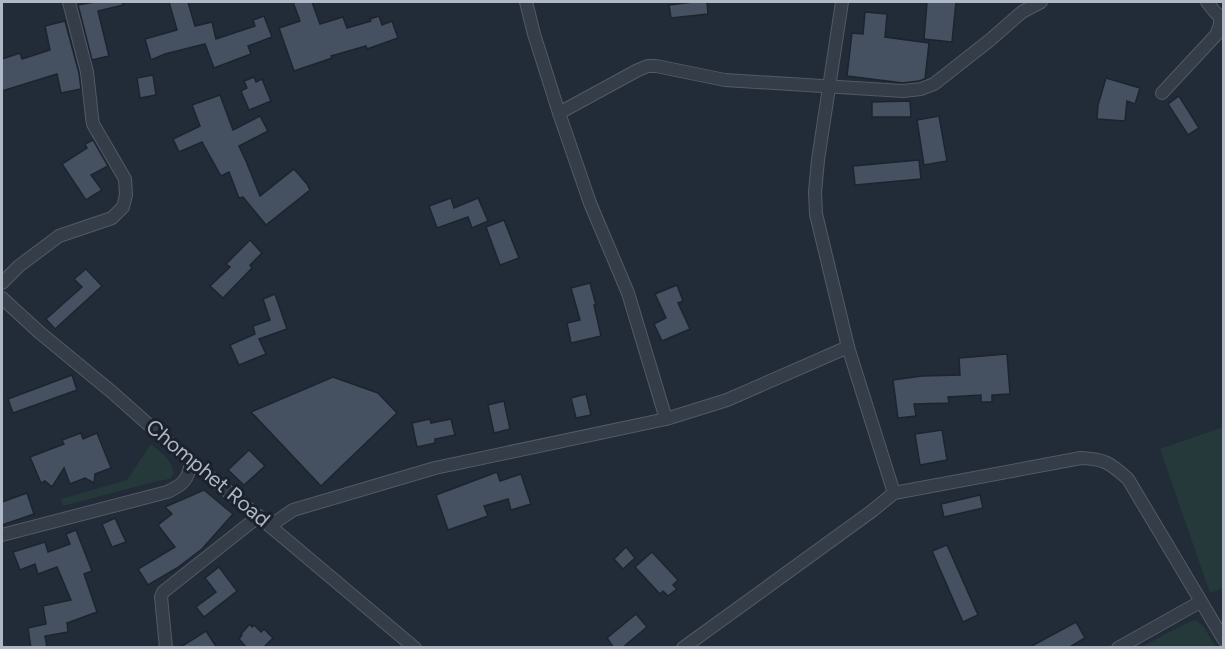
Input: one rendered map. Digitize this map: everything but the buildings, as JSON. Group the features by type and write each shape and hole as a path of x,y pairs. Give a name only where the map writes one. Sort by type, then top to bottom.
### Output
{"street":[{"path":"2,283 19,266 59,236 112,218 123,207 126,195 124,179 93,124 87,72 69,2"},
{"path":"526,2 559,113 590,203 628,293 666,419"},
{"path":"842,2 818,160 815,192 816,214 848,347 894,494"},
{"path":"559,113 648,66 725,80 903,91 921,89 934,84 1023,12 1041,2"},
{"path":"1162,93 1216,35 1222,18 1207,2"},
{"name":"Chomphet Road","path":"2,298 191,461 415,648"},
{"path":"270,526 293,510 435,468 666,419 727,400 848,347"},
{"path":"683,648 894,494 1081,458 1097,458 1112,464 1128,479 1224,640"},
{"path":"2,535 167,492 177,488 184,481 191,461"},
{"path":"166,648 161,597 163,592 259,516"},
{"path":"1118,648 1200,602"}],"shaded area":[{"path":"1223,427 1223,588 1210,593 1160,449"},
{"path":"151,444 170,463 174,473 170,479 63,506 61,499 127,480"},
{"path":"1196,620 1203,626 1216,647 1141,647 1187,623"}]}
